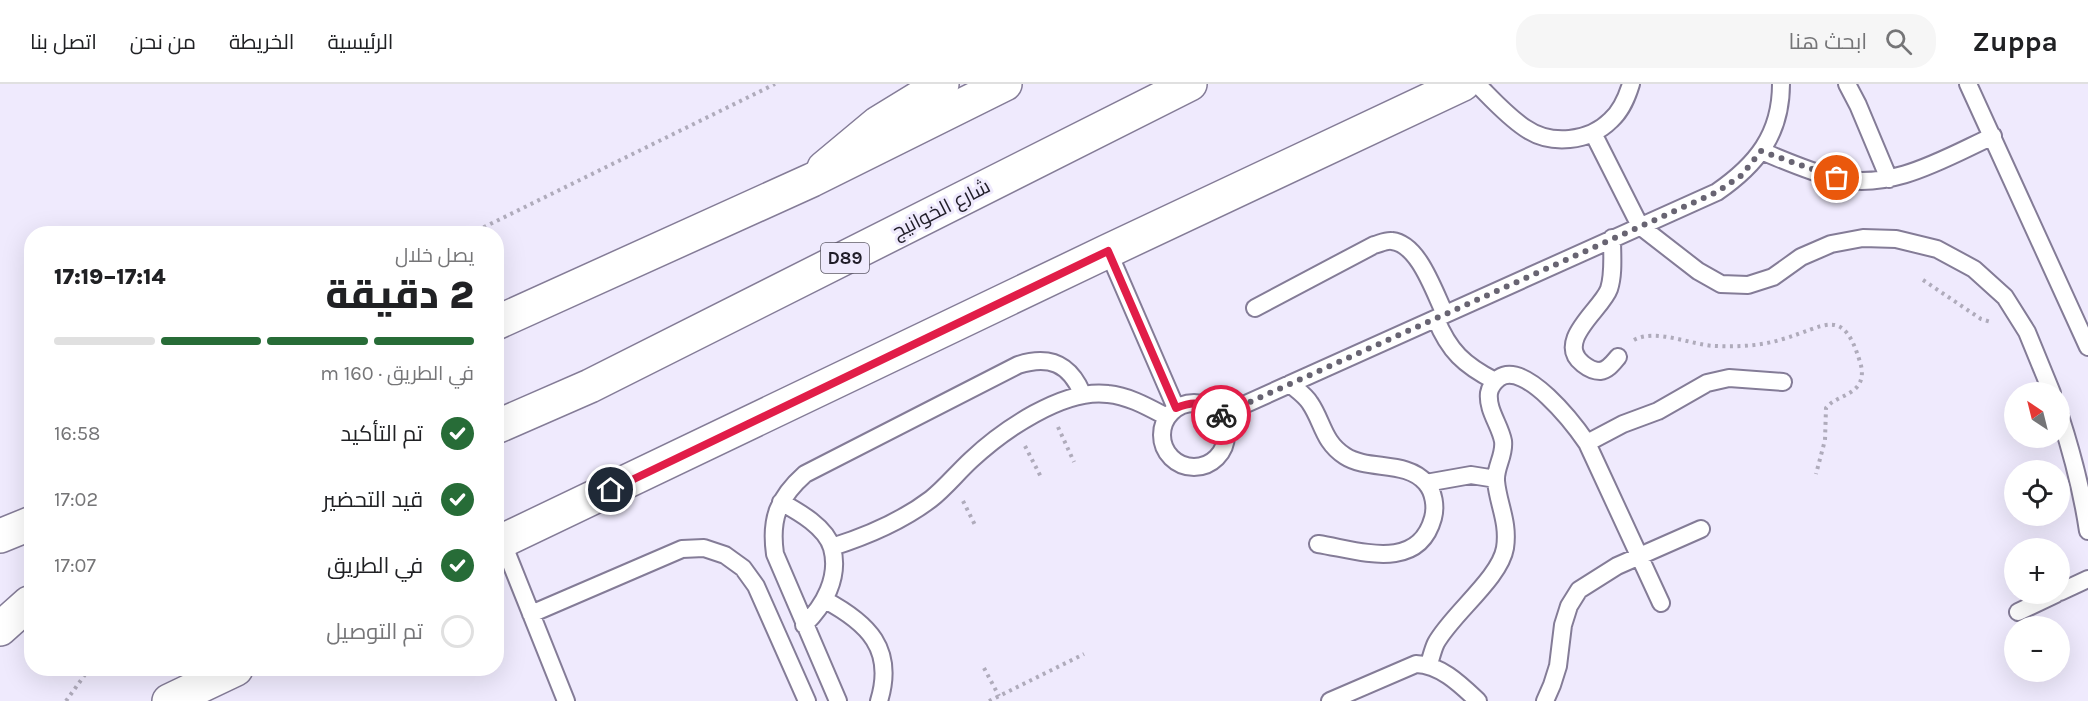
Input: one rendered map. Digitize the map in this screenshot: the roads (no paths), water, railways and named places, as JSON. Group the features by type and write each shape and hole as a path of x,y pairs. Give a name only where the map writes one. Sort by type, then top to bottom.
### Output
{"main road":[{"path":"812,180 843,150 878,123 942,84"},
{"path":"504,319 812,180 1005,84"},
{"name":"شارع الخوانيج","path":"504,424 590,386 1190,84"},
{"path":"504,541 1108,251 1463,84"},
{"path":"0,536 24,526"},
{"path":"0,629 20,606"},
{"path":"169,701 221,676"}],"lane":[{"path":"1477,84 1526,129 1548,138 1570,140 1593,133 1611,120 1625,102 1631,84"},
{"path":"1219,416 1717,192 1742,175 1761,151 1775,125 1781,84"},
{"path":"1847,84 1889,179"},
{"path":"1968,84 2088,347"},
{"path":"1593,133 1640,226 1698,271 1721,284 1748,285 1773,277 1801,257 1831,244 1863,238 1896,239 1937,249 1974,269 2005,297 2027,332 2047,382"},
{"path":"1761,151 1837,178 1863,181 1889,179 1923,169 1993,136"},
{"path":"1612,238 1610,287 1598,308 1580,326 1575,351 1580,362 1588,369 1600,371 1611,366 1618,357"},
{"path":"1255,308 1374,245 1390,240 1406,245 1417,258 1440,316 1444,339 1457,357 1474,371 1495,381"},
{"path":"1108,251 1172,412"},
{"path":"838,701 775,554 773,536 775,518 791,486 805,474 1018,365 1033,361 1049,361 1057,364 1076,379 1082,393"},
{"path":"1429,664 1436,644 1461,609 1495,570 1505,550 1506,525 1496,479 1503,442 1489,400 1490,390 1495,381 1502,376 1512,374 1521,377 1556,404 1574,424 1587,443 1661,603"},
{"path":"1587,443 1623,424 1658,411 1707,383 1729,378 1783,382"},
{"path":"1290,384 1310,403 1322,431 1332,445 1345,456 1360,462 1414,474 1426,483 1433,497 1435,512 1431,527 1422,540 1410,550 1395,555 1379,554 1318,544"},
{"path":"832,547 887,525 931,499 986,446 1015,426 1082,393 1106,393 1172,412"},
{"path":"1199,403 1210,408 1219,416 1225,426 1226,438 1223,449 1216,459 1194,468 1182,466 1173,460 1165,450 1162,439 1162,427 1172,412 1188,404 1199,403"},
{"path":"2070,448 2088,531"},
{"path":"1426,483 1471,475 1496,479"},
{"path":"781,502 811,521 832,547 834,565 825,600 816,614 804,625"},
{"path":"1545,701 1558,666 1563,625 1569,606 1579,590 1595,578 1639,556 1701,529"},
{"path":"531,614 682,549 704,549 725,555 743,568 756,586 807,701"},
{"path":"504,552 566,701"},
{"path":"2070,587 2088,579"},
{"path":"825,600 860,622 875,640 884,661 884,684 879,701"},
{"path":"2018,612 2035,604"},
{"path":"1330,701 1416,664 1429,664 1440,670 1478,701"}]}
